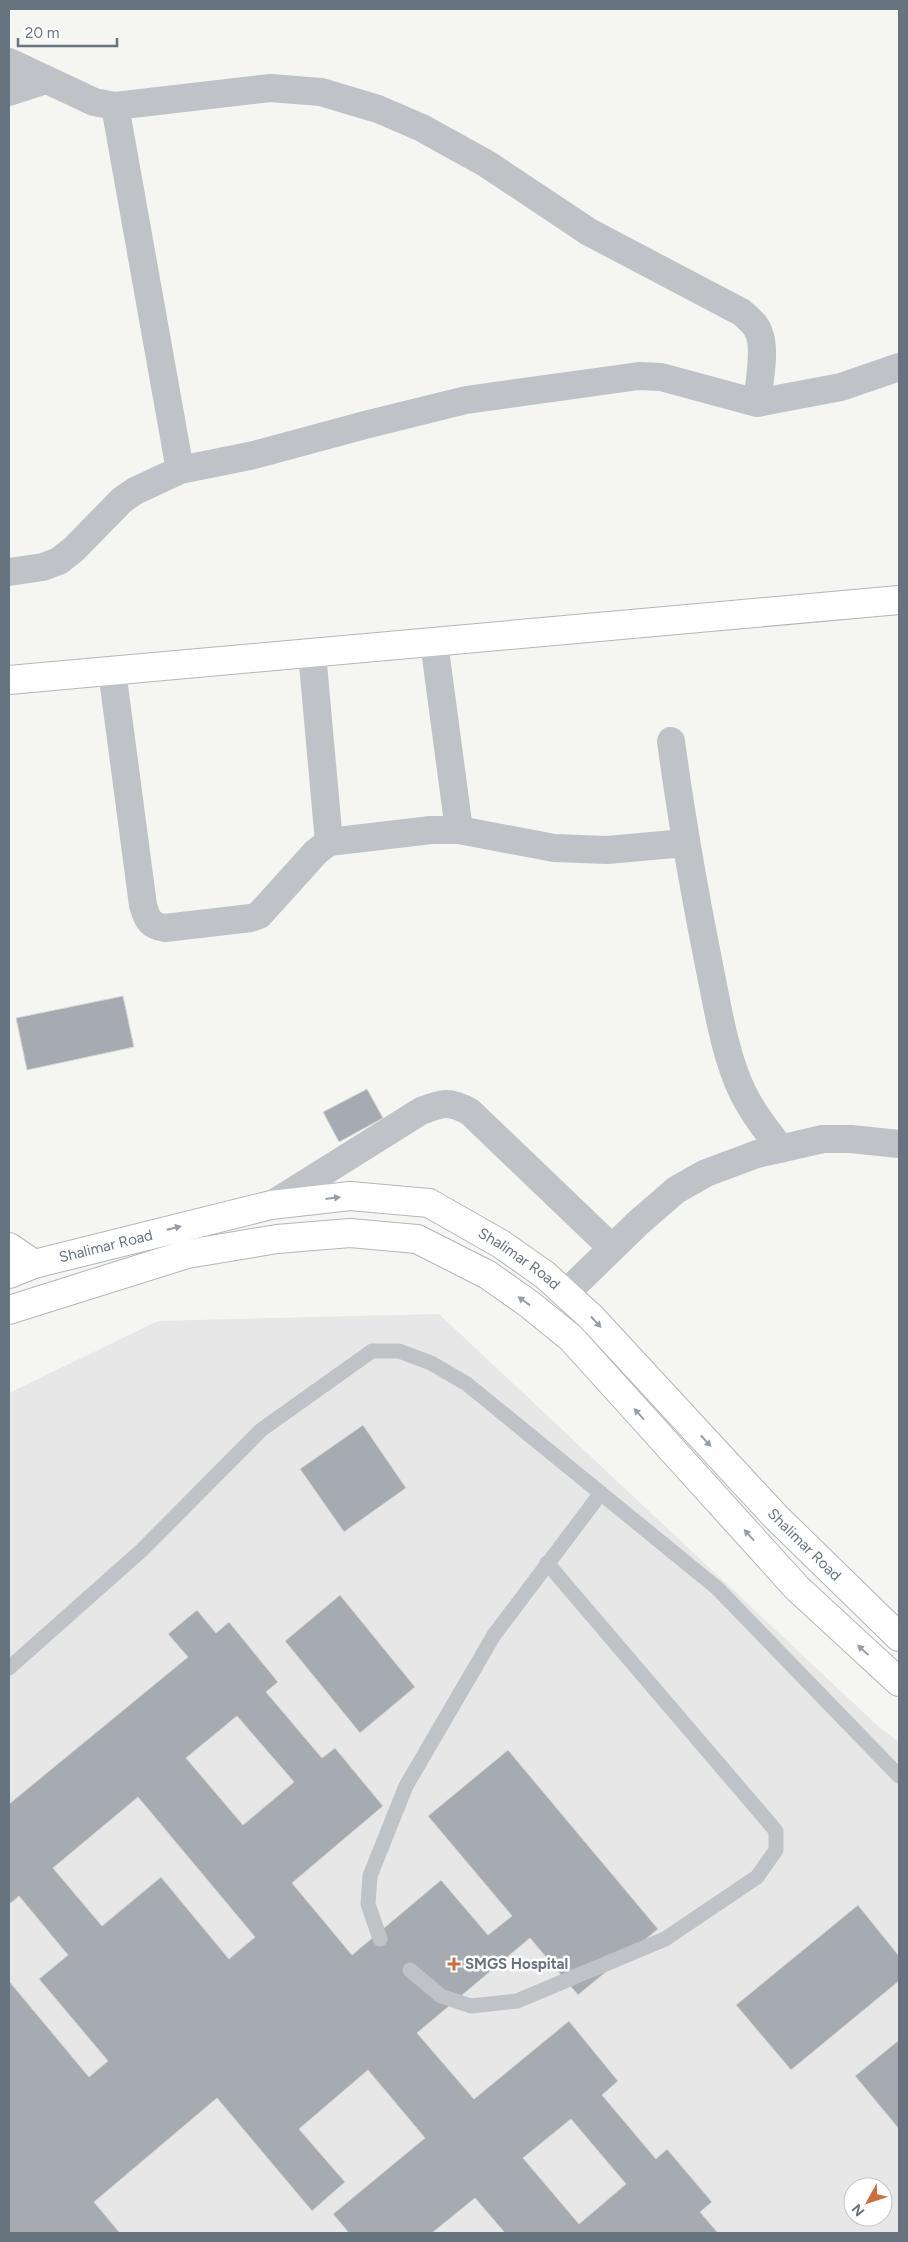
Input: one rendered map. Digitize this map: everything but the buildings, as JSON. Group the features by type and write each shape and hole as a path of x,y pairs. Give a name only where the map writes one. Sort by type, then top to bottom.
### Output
{"main road":[{"path":"9,680 899,600"},
{"name":"Shalimar Road","path":"9,1274 34,1264 271,1205 350,1196 429,1203 501,1244 545,1276 591,1317 776,1517 899,1637"},
{"path":"9,1310 187,1254 277,1239 350,1233 417,1239 488,1275 529,1304 571,1338 797,1588 899,1682"},
{"path":"9,1247 34,1264"}],"street":[{"path":"9,62 94,102 115,106 270,88 321,92 378,109 422,128 487,164 588,232 741,312 753,323 759,333 762,345 757,403"},
{"path":"9,92 46,80"},
{"path":"115,106 180,470"},
{"path":"9,572 59,561 74,549 122,500 134,491 180,470 254,455 365,424 466,400 639,376 661,377 757,403 841,387 899,367"},
{"path":"434,642 459,830"},
{"path":"312,653 329,842"},
{"path":"112,671 143,906 149,921 155,926 165,928 250,918 259,915 316,852 329,842 431,830 459,830 554,848 607,850 685,843"},
{"path":"671,741 685,843 717,1008 733,1068 742,1092 755,1114 781,1149"},
{"path":"271,1205 421,1111 442,1103 456,1104 470,1112 612,1248"},
{"path":"565,1294 676,1190 706,1172 757,1154 824,1139 899,1144"}],"lane":[{"path":"9,1668 142,1550 261,1430 372,1351 398,1351 431,1363 468,1384 717,1588 899,1776"},
{"path":"380,1939 368,1904 370,1876 406,1786 494,1635 601,1493"},
{"path":"410,1970 441,1996 471,2006 517,2000 665,1938 757,1877 776,1850 776,1831 547,1563"}],"shaded area":[{"name":"SMGS Hospital","path":"439,1314 880,1728 899,1742 899,2233 9,2233 9,1393 158,1321"}],"place":[{"name":"SMGS Hospital","path":"454,1964"}]}
